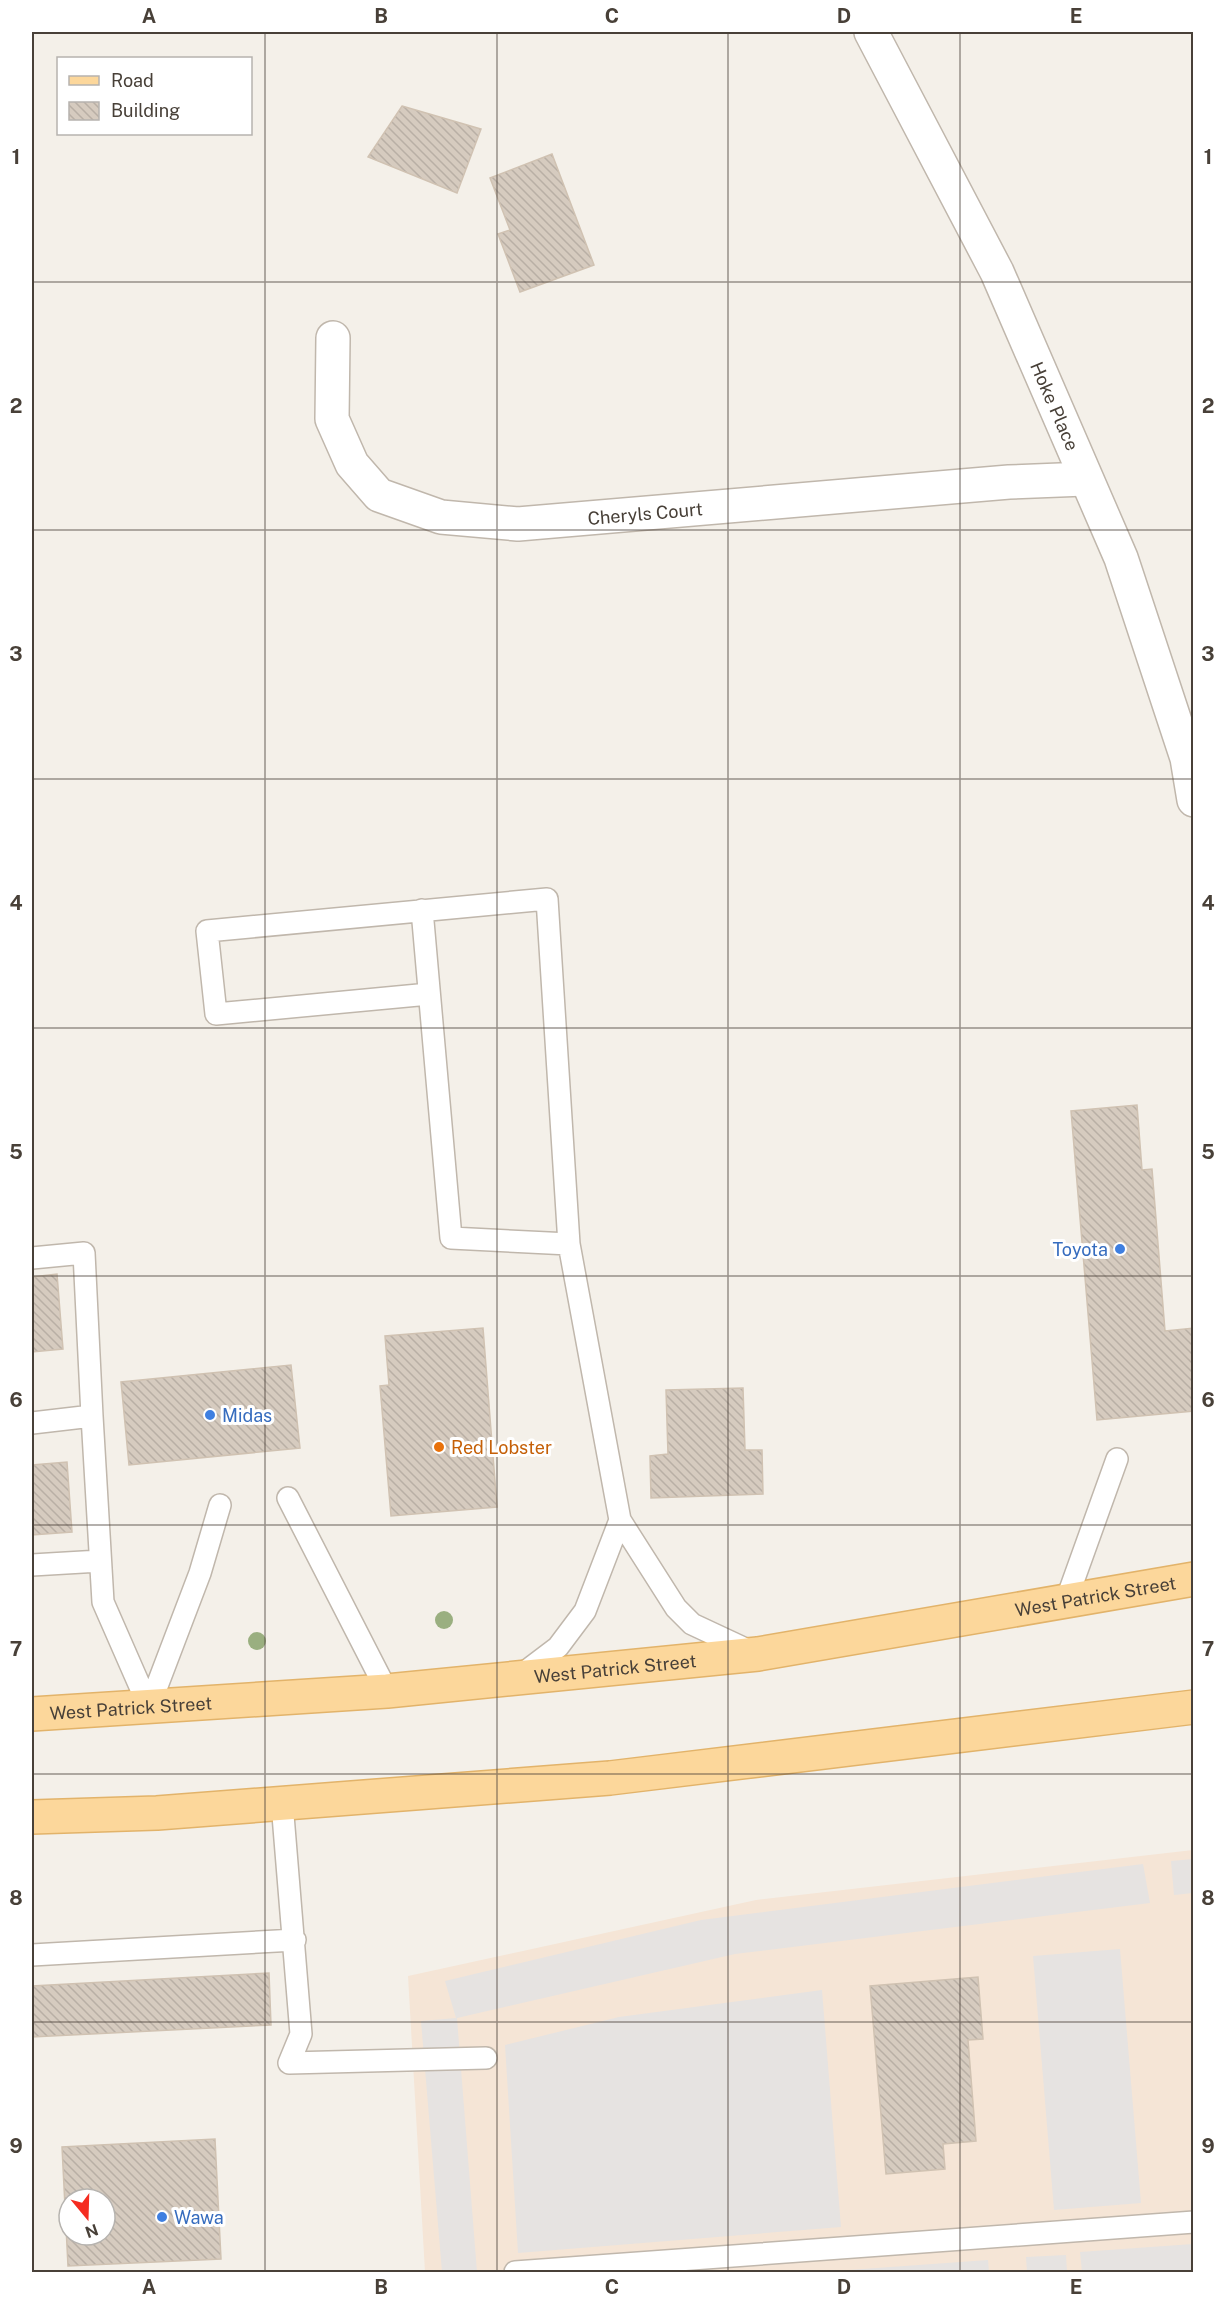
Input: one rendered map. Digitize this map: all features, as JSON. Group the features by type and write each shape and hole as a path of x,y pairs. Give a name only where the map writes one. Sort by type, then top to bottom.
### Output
{"main road":[{"name":"West Patrick Street","path":"32,1714 387,1691 758,1654 1194,1579"},
{"path":"36,1819 157,1813 610,1778 1194,1707"}],"street":[{"name":"Hoke Place","path":"871,32 997,272 1121,558 1190,758 1194,800"},
{"name":"Cheryls Court","path":"333,338 332,419 352,464 379,495 441,517 518,524 1009,482 1085,479"}],"lane":[{"path":"429,994 216,1014 207,931 547,899 569,1244 620,1520 676,1608 692,1624 758,1654"},
{"path":"422,910 451,1238 569,1244"},
{"path":"32,1258 84,1253 103,1602 149,1707"},
{"path":"32,1423 92,1416"},
{"path":"1066,1601 1117,1459"},
{"path":"288,1498 387,1691"},
{"path":"149,1707 200,1573 220,1505"},
{"path":"516,1678 558,1647 585,1611 620,1520"},
{"path":"32,1565 100,1561"},
{"path":"282,1803 301,2034 289,2063 486,2058"},
{"path":"32,1955 295,1940"},
{"path":"515,2272 1194,2222"}],"shaded area":[{"path":"1193,1850 1193,2272 425,2272 408,1976 756,1900"},
{"path":"1193,1859 1193,1893 1174,1895 1171,1861"},
{"path":"1143,1864 1150,1903 735,1954 457,2018 477,2272 442,2272 421,2021 456,2018 445,1981 701,1920"},
{"path":"1120,1949 1141,2203 1054,2210 1033,1956"},
{"path":"822,1990 841,2227 518,2253 505,2045 619,2017"},
{"path":"1193,2244 1193,2272 1082,2272 1080,2252"},
{"path":"1066,2255 1067,2272 1027,2272 1026,2257"},
{"path":"988,2260 989,2272 821,2272"}],"building":[{"path":"402,106 481,129 457,193 368,157"},
{"path":"552,154 594,265 520,292 498,234 510,230 490,178"},
{"name":"Toyota","path":"1137,1105 1142,1170 1152,1169 1165,1331 1194,1328 1194,1411 1097,1420 1071,1111"},
{"path":"57,1274 63,1349 32,1352 32,1277"},
{"name":"Red Lobster","path":"483,1328 497,1507 391,1516 380,1386 389,1385 385,1336"},
{"name":"Midas","path":"291,1365 300,1448 129,1465 121,1382"},
{"path":"743,1388 745,1450 762,1450 763,1494 651,1498 650,1456 668,1454 666,1390"},
{"path":"67,1462 72,1532 32,1535 32,1465"},
{"path":"269,1973 271,2025 32,2037 32,1986"},
{"path":"978,1977 983,2039 968,2040 976,2141 943,2144 945,2169 886,2174 870,1986"},
{"name":"Wawa","path":"215,2139 221,2259 68,2266 67,2247 117,2247 117,2187 64,2187 62,2147"}],"place":[{"name":"Toyota","path":"1120,1249"},
{"name":"Midas","path":"210,1415"},
{"name":"Red Lobster","path":"439,1447"},
{"name":"Wawa","path":"162,2217"}]}
